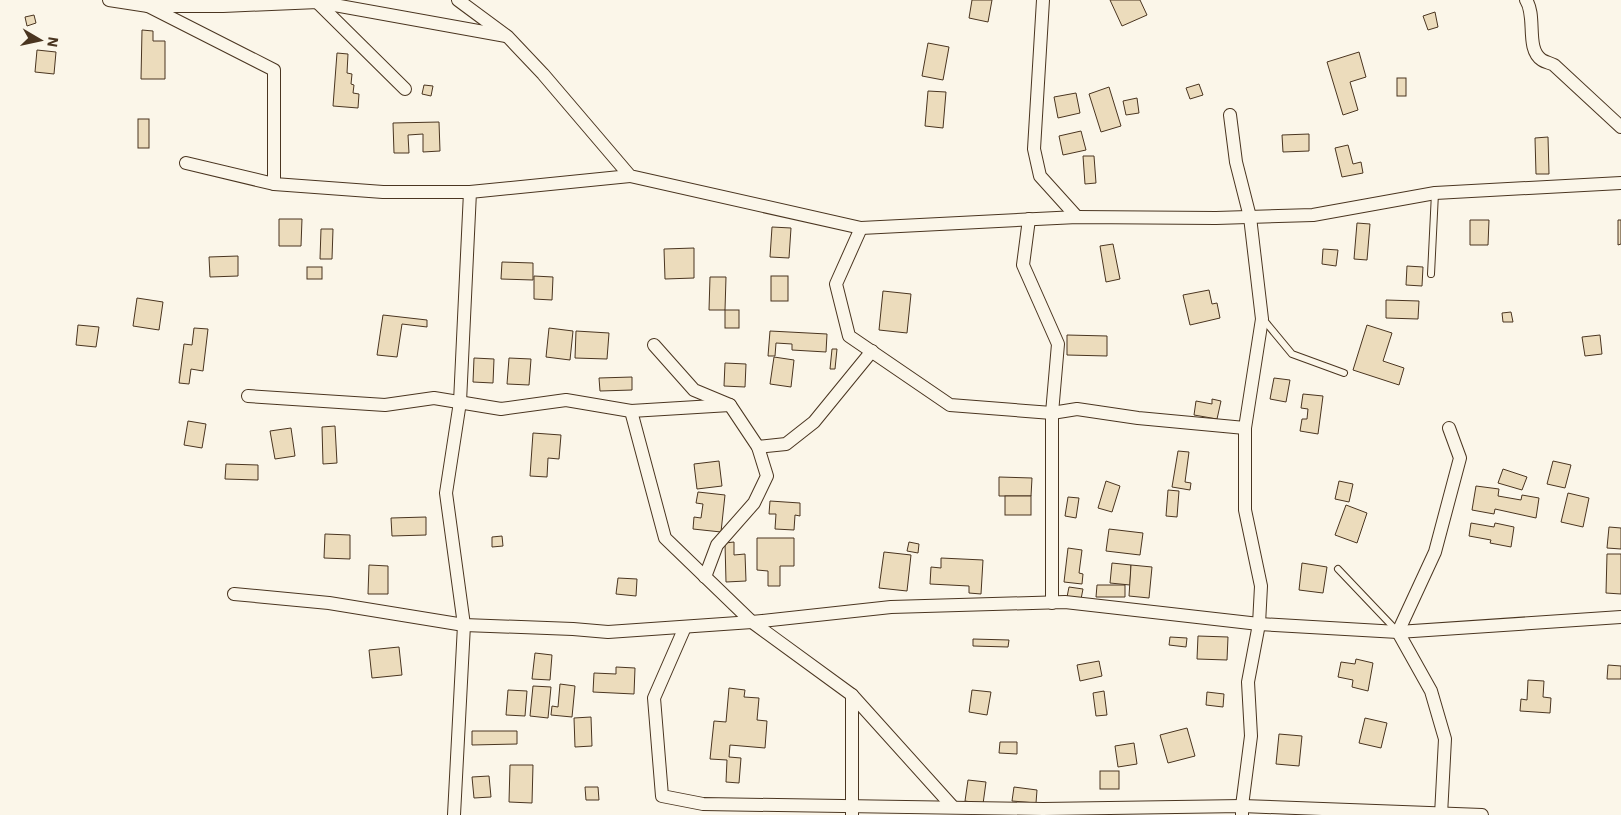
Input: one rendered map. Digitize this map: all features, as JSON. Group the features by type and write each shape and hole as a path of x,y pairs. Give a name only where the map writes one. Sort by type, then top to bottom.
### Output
{"street":[{"path":"109,0 148,6 223,6 316,1 508,37"},
{"path":"458,0 508,37 543,74 630,176"},
{"path":"1043,0 1034,149 1040,176 1077,217"},
{"path":"1526,0 1530,10 1534,51 1542,60 1554,65 1621,127"},
{"path":"316,1 405,89"},
{"path":"148,6 274,70 274,184"},
{"path":"1230,115 1236,162 1250,217 1262,318 1245,428 1245,510 1261,586 1258,624 1248,682 1252,736 1242,811"},
{"path":"186,163 274,184 383,192 470,192 630,176 861,228 1077,217 1312,215 1435,193 1621,183"},
{"path":"454,815 464,626 446,493 460,402 470,192"},
{"path":"1029,219 1023,265 1058,344 1052,414 1052,603"},
{"path":"861,228 836,284 849,336 950,405 1052,414 1077,408 1138,418 1245,428"},
{"path":"654,345 694,390 730,405 758,448 767,476 754,504 717,545 705,577"},
{"path":"758,448 786,444 814,422 872,352"},
{"path":"248,396 384,405 434,398 500,409 566,400 631,411 730,405"},
{"path":"631,411 665,538 752,622 852,694 952,806"},
{"path":"1398,632 1435,552 1460,458 1449,428"},
{"path":"234,594 328,603 464,626 573,629 608,632 752,622 891,607 1065,602 1258,624 1398,632 1621,616"},
{"path":"685,627 654,698 662,796 704,804 852,810 952,806 1482,815"},
{"path":"1398,632 1430,691 1445,739 1442,814"},
{"path":"852,694 852,810"}],"lane":[{"path":"1431,274 1435,193"},
{"path":"1262,318 1292,354 1344,373"},
{"path":"1338,569 1398,632"}],"building":[{"path":"972,0 992,0 988,22 969,18"},
{"path":"1110,0 1140,0 1147,15 1122,26"},
{"path":"1435,12 1438,27 1428,30 1423,16"},
{"path":"34,15 36,23 27,26 25,17"},
{"path":"142,30 153,31 153,41 165,41 165,79 141,79"},
{"path":"928,43 949,47 943,80 922,76"},
{"path":"37,50 56,52 54,74 35,72"},
{"path":"1359,52 1366,77 1350,82 1358,110 1343,115 1327,62"},
{"path":"337,53 348,54 347,73 352,74 351,84 354,85 353,93 359,94 358,108 333,106"},
{"path":"1397,78 1406,78 1406,96 1397,96"},
{"path":"1199,84 1203,95 1190,99 1186,88"},
{"path":"424,85 433,86 431,96 422,94"},
{"path":"1109,87 1121,126 1101,132 1089,94"},
{"path":"928,91 946,92 943,128 925,126"},
{"path":"1076,93 1080,113 1058,118 1054,97"},
{"path":"1137,98 1139,113 1126,115 1123,101"},
{"path":"138,119 149,119 149,148 138,148"},
{"path":"439,122 440,151 423,152 423,134 408,135 409,153 394,153 393,123"},
{"path":"1081,131 1086,150 1063,155 1059,136"},
{"path":"1309,134 1309,151 1283,152 1282,135"},
{"path":"1548,137 1549,174 1536,174 1535,138"},
{"path":"1348,145 1353,164 1361,162 1363,173 1342,177 1335,148"},
{"path":"1083,156 1094,156 1096,183 1085,184"},
{"path":"279,219 302,219 301,246 279,246"},
{"path":"1470,220 1489,220 1488,245 1470,245"},
{"path":"1618,220 1621,220 1621,244 1618,245"},
{"path":"1357,223 1370,224 1367,260 1354,259"},
{"path":"772,227 791,228 789,258 770,257"},
{"path":"321,229 333,229 332,259 320,259"},
{"path":"1113,244 1120,279 1106,282 1100,246"},
{"path":"694,248 694,278 665,279 664,249"},
{"path":"1323,249 1338,250 1336,266 1322,264"},
{"path":"238,256 238,276 210,277 209,257"},
{"path":"502,262 533,263 533,280 501,279"},
{"path":"1407,266 1423,267 1422,286 1406,285"},
{"path":"307,267 322,267 322,279 307,279"},
{"path":"534,276 553,277 552,300 534,299"},
{"path":"771,276 788,276 788,301 771,301"},
{"path":"710,277 726,277 725,310 709,310"},
{"path":"1209,290 1212,304 1217,303 1220,318 1190,325 1183,295"},
{"path":"883,291 911,294 907,333 879,330"},
{"path":"137,298 163,302 159,330 133,326"},
{"path":"1386,300 1419,301 1418,319 1386,318"},
{"path":"725,310 739,310 739,328 725,328"},
{"path":"1511,312 1513,322 1503,322 1502,313"},
{"path":"383,315 427,320 427,327 402,324 397,357 377,355"},
{"path":"78,325 99,327 96,347 76,345"},
{"path":"1367,325 1392,333 1383,361 1404,368 1399,385 1353,370"},
{"path":"194,328 208,329 203,371 191,369 189,384 179,383 184,344 192,345"},
{"path":"549,328 573,331 570,360 546,357"},
{"path":"576,331 609,333 607,359 575,358"},
{"path":"770,331 827,334 826,352 792,350 792,344 776,343 775,356 768,356"},
{"path":"1067,335 1107,336 1107,356 1067,355"},
{"path":"1600,335 1602,354 1585,356 1582,337"},
{"path":"832,349 837,349 835,369 830,369"},
{"path":"774,357 794,360 791,387 770,384"},
{"path":"474,358 494,359 493,383 473,382"},
{"path":"509,358 531,359 529,385 507,384"},
{"path":"725,363 746,364 745,387 724,386"},
{"path":"632,377 632,390 600,391 599,378"},
{"path":"1274,378 1290,380 1286,402 1270,399"},
{"path":"1303,394 1323,396 1318,434 1300,431 1302,419 1307,419 1308,409 1301,408"},
{"path":"1212,399 1221,401 1217,419 1194,415 1196,401 1212,404"},
{"path":"188,421 206,424 202,448 184,445"},
{"path":"335,426 337,463 323,464 322,427"},
{"path":"291,428 295,456 275,459 270,431"},
{"path":"533,433 561,435 559,459 548,458 547,477 530,476"},
{"path":"1178,451 1189,452 1185,482 1191,483 1190,490 1172,487"},
{"path":"719,461 722,486 697,489 694,464"},
{"path":"1553,461 1571,465 1565,488 1547,484"},
{"path":"226,464 258,465 258,480 225,479"},
{"path":"1503,469 1527,477 1522,490 1498,483"},
{"path":"999,477 1032,478 1031,496 999,496"},
{"path":"1106,481 1120,486 1112,512 1098,508"},
{"path":"1339,481 1353,484 1349,502 1335,499"},
{"path":"1476,486 1499,489 1498,496 1521,500 1522,495 1539,498 1536,518 1495,509 1494,514 1472,510"},
{"path":"1168,490 1179,491 1177,517 1166,516"},
{"path":"698,492 725,495 721,532 693,529 694,517 701,518 703,504 696,503"},
{"path":"1568,493 1589,498 1583,527 1561,522"},
{"path":"1005,496 1031,496 1031,515 1005,515"},
{"path":"1068,497 1079,498 1076,518 1065,516"},
{"path":"770,501 800,503 800,516 795,515 794,530 775,529 776,514 769,514"},
{"path":"1346,505 1367,513 1357,543 1335,535"},
{"path":"426,517 426,535 392,536 391,518"},
{"path":"1471,523 1494,527 1495,523 1514,527 1511,547 1490,543 1491,540 1469,536"},
{"path":"1609,527 1621,528 1621,549 1607,548"},
{"path":"1109,529 1143,533 1140,555 1106,551"},
{"path":"325,534 350,535 350,559 324,558"},
{"path":"502,536 503,546 492,547 492,537"},
{"path":"757,538 794,538 794,566 780,566 780,586 768,586 768,571 757,570"},
{"path":"734,542 734,555 745,554 746,581 726,582 725,543"},
{"path":"909,542 919,544 918,553 907,551"},
{"path":"1068,548 1082,550 1079,573 1083,574 1082,584 1064,582"},
{"path":"884,552 911,555 907,591 879,588"},
{"path":"1607,554 1621,554 1621,594 1606,593"},
{"path":"941,558 983,560 981,594 969,593 969,586 930,584 931,567 941,568"},
{"path":"1112,563 1131,565 1130,585 1110,583"},
{"path":"1302,563 1327,567 1323,593 1299,590"},
{"path":"369,565 388,566 388,594 368,594"},
{"path":"1131,565 1152,567 1149,598 1129,596"},
{"path":"618,578 637,579 636,596 616,594"},
{"path":"1097,585 1125,585 1125,597 1096,597"},
{"path":"1069,587 1083,589 1081,599 1067,597"},
{"path":"1198,636 1228,637 1227,660 1197,659"},
{"path":"1170,637 1187,638 1186,647 1169,645"},
{"path":"973,639 1009,640 1008,647 973,646"},
{"path":"399,647 402,675 372,678 369,650"},
{"path":"535,653 552,655 550,680 532,679"},
{"path":"1356,659 1373,663 1368,691 1352,687 1353,680 1338,677 1341,662 1355,664"},
{"path":"1099,661 1102,676 1080,681 1077,665"},
{"path":"1608,665 1621,666 1621,679 1607,679"},
{"path":"616,667 635,668 634,694 593,692 594,673 616,674"},
{"path":"1528,680 1544,681 1543,697 1551,698 1550,713 1520,711 1521,699 1527,700"},
{"path":"560,684 575,686 572,717 551,715 552,706 558,707"},
{"path":"533,686 551,687 548,718 530,716"},
{"path":"729,688 745,690 744,697 759,698 757,720 767,721 765,748 730,745 729,757 741,758 739,783 726,782 727,760 710,759 714,721 726,722"},
{"path":"508,690 527,691 525,716 506,715"},
{"path":"972,690 991,692 987,715 969,712"},
{"path":"1104,691 1107,715 1096,716 1093,693"},
{"path":"1207,692 1224,694 1223,707 1206,705"},
{"path":"591,717 592,746 575,747 574,718"},
{"path":"1365,718 1387,723 1381,748 1359,743"},
{"path":"1187,728 1195,756 1168,763 1160,735"},
{"path":"472,731 517,731 517,744 472,745"},
{"path":"1279,734 1302,736 1299,766 1276,764"},
{"path":"1000,742 1017,742 1017,754 999,753"},
{"path":"1134,743 1137,764 1118,767 1115,746"},
{"path":"510,765 533,765 532,803 509,802"},
{"path":"1100,771 1119,771 1119,789 1100,789"},
{"path":"489,776 491,797 474,798 472,777"},
{"path":"968,780 986,782 983,804 965,801"},
{"path":"585,787 598,787 599,800 586,800"},
{"path":"1014,787 1037,790 1036,803 1012,801"}]}
